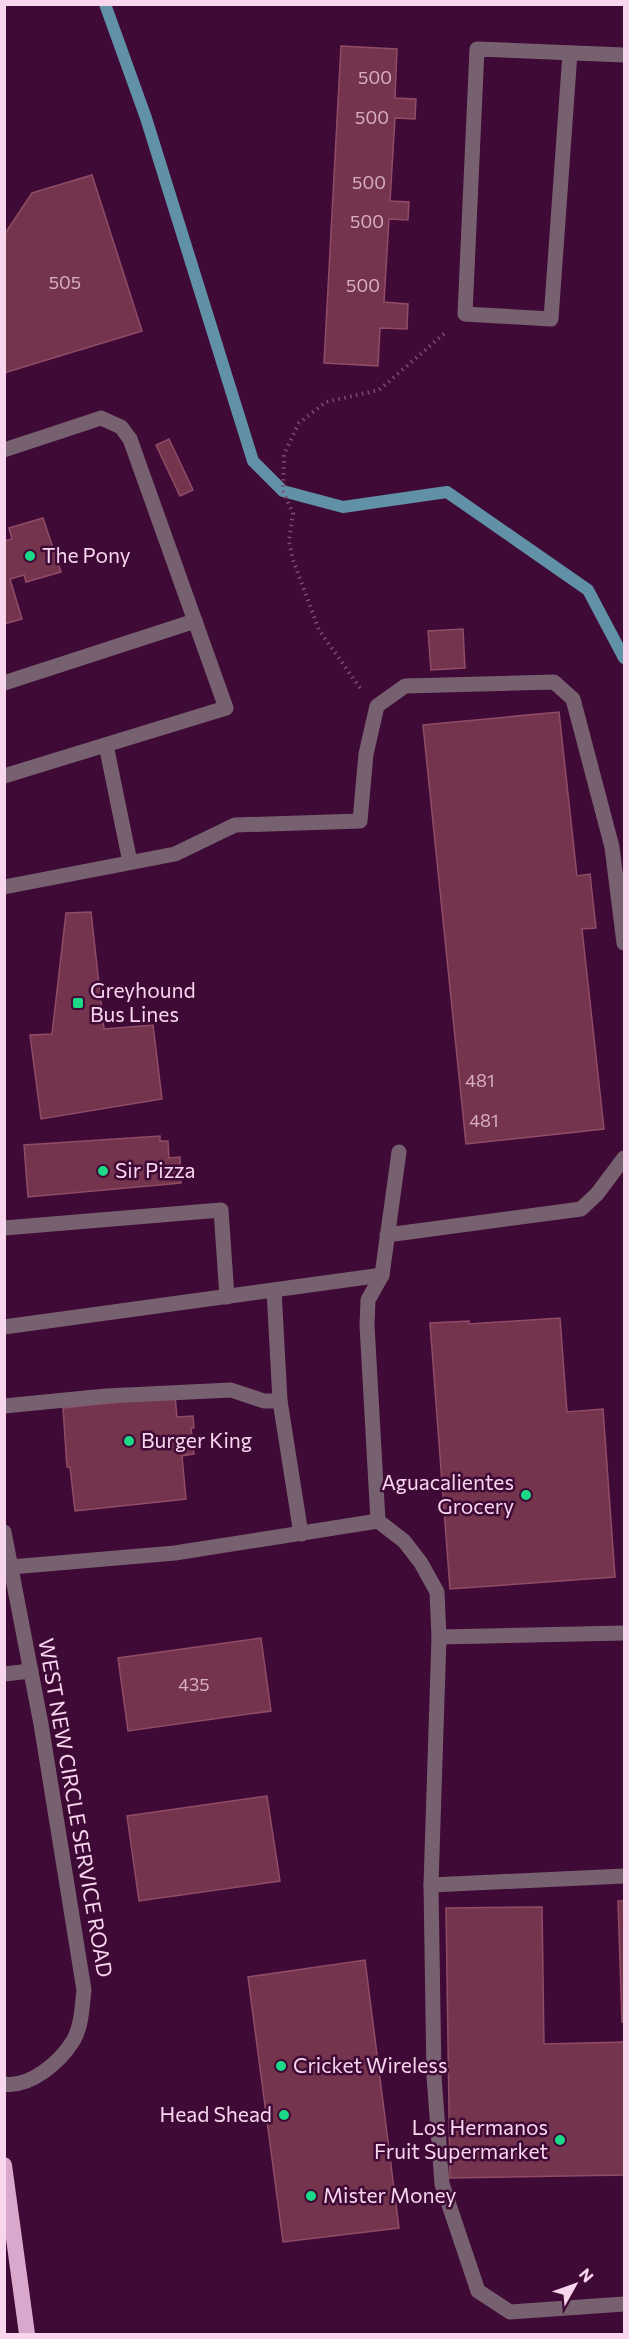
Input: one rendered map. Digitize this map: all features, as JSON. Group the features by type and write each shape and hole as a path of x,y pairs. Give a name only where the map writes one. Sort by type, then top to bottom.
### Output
{"highway":[{"path":"4,2165 27,2334"}],"street":[{"path":"570,52 551,319 465,314 477,49 570,52 624,55"},
{"path":"4,450 101,418 121,427 130,439 226,708 4,776"},
{"path":"4,683 195,621"},
{"path":"4,887 175,854 235,825 360,821 366,754 377,706 405,686 554,682 573,699 612,848 624,943"},
{"path":"106,745 130,862"},
{"path":"378,1521 367,1324 368,1300 382,1275 399,1152"},
{"path":"387,1235 581,1209 597,1194 624,1158"},
{"path":"4,1228 221,1210 228,1297"},
{"path":"4,1327 382,1275"},
{"path":"274,1290 280,1401 301,1534"},
{"path":"4,1406 106,1396 231,1390 264,1401 280,1401"},
{"path":"11,1567 175,1553 378,1521 404,1541 421,1563 437,1592 439,1637 430,1885 434,2076 442,2184 478,2291 510,2312 624,2304"},
{"name":"WEST NEW CIRCLE SERVICE ROAD","path":"4,1532 31,1671 84,1990 81,2019 73,2041 45,2071 27,2083 4,2084"},
{"path":"439,1637 624,1633"},
{"path":"4,1674 31,1671"},
{"path":"430,1885 624,1876"}],"path":[{"path":"377,706 347,673 319,630 289,542 293,513 283,491 284,454 299,423 326,402 379,390 465,314"}],"building":[{"path":"341,46 397,49 395,98 416,99 415,119 395,118 390,201 409,202 408,220 389,219 384,302 408,304 407,329 380,328 378,366 324,363"},
{"path":"92,175 142,331 4,373 4,235 32,193"},
{"path":"169,439 193,490 180,496 156,445"},
{"name":"The Pony","path":"43,518 61,572 26,582 24,575 10,579 22,619 4,624 4,541 12,539 9,528"},
{"path":"463,629 465,668 431,670 428,631"},
{"path":"559,712 577,876 590,874 596,928 582,929 604,1129 466,1144 423,725"},
{"name":"Greyhound Bus Lines","path":"91,912 104,1029 153,1025 162,1099 41,1119 30,1035 52,1034 66,913"},
{"name":"Sir Pizza","path":"160,1136 160,1141 168,1141 169,1158 180,1157 181,1183 28,1197 24,1145"},
{"name":"Aguacalientes Grocery","path":"560,1318 567,1412 603,1409 615,1577 450,1589 430,1323 469,1321 469,1324"},
{"name":"Burger King","path":"175,1396 177,1417 193,1416 194,1428 191,1428 194,1454 182,1456 186,1499 75,1511 70,1467 67,1467 63,1408"},
{"path":"261,1638 271,1711 128,1731 118,1658"},
{"path":"267,1796 280,1881 139,1901 127,1816"},
{"path":"618,1901 624,1901 624,2022 622,2022"},
{"path":"542,1907 544,2044 624,2042 624,2175 450,2178 446,1908"},
{"path":"365,1960 399,2228 283,2242 248,1977"}],"waterway":[{"path":"105,4 146,118 253,461 283,491 343,507 447,492 588,590 624,658"}],"place":[{"name":"The Pony","path":"30,556"},
{"name":"Greyhound Bus Lines","path":"78,1003"},
{"name":"Sir Pizza","path":"103,1171"},
{"name":"Burger King","path":"129,1441"},
{"name":"Aguacalientes Grocery","path":"526,1495"},
{"name":"Cricket Wireless","path":"281,2066"},
{"name":"Head Shead","path":"284,2115"},
{"name":"Los Hermanos Fruit Supermarket","path":"560,2140"},
{"name":"Mister Money","path":"311,2196"}]}
